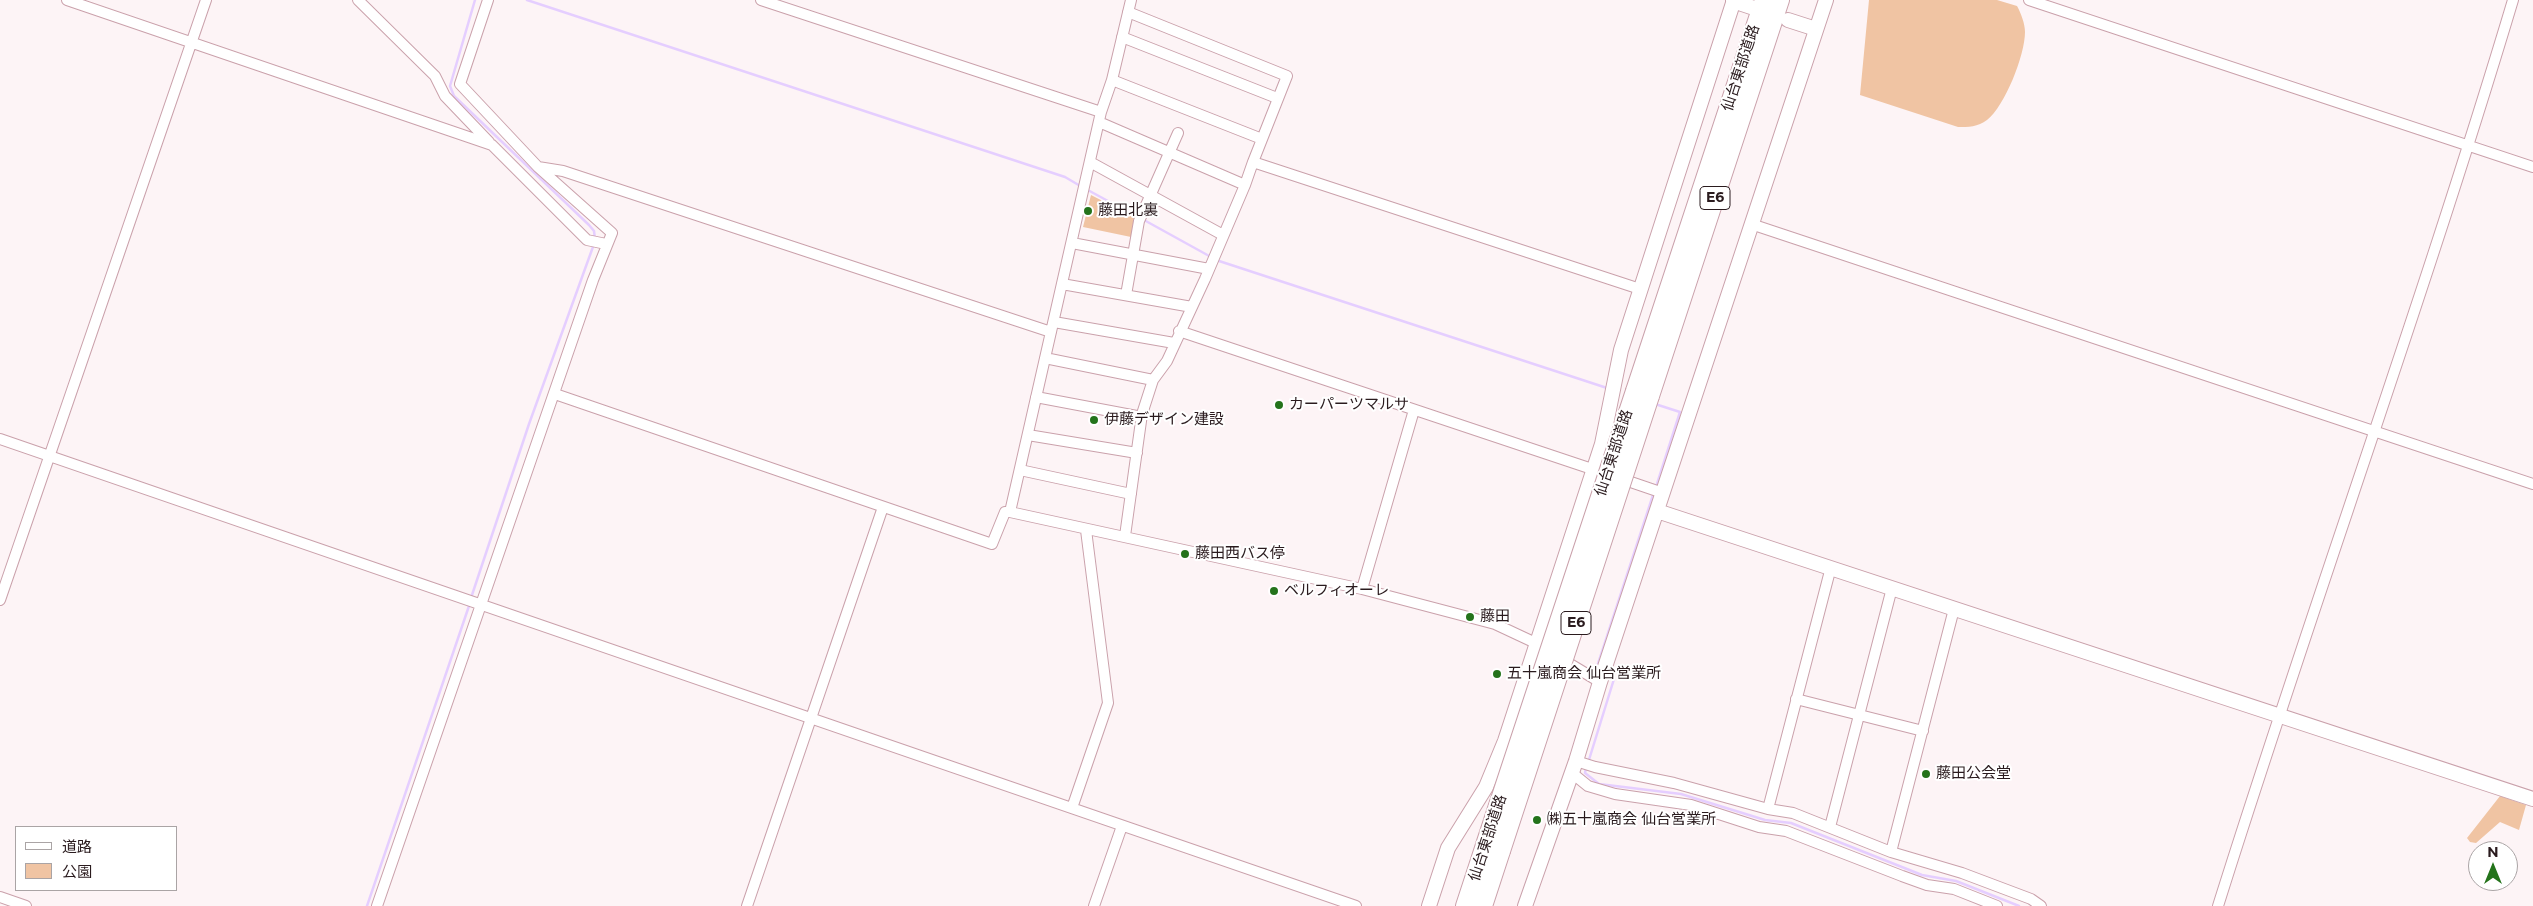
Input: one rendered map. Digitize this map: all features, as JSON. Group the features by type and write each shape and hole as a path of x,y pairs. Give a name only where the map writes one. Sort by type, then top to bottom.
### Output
{"highway":[{"name":"仙台東部道路","path":"1465,906 1493,848 1643,393 1780,0"},
{"name":"仙台東部道路","path":"1643,393 1757,3"},
{"name":"仙台東部道路","path":"1483,906 1493,848"}],"street":[{"path":"67,0 492,145"},
{"path":"0,600 206,0"},
{"path":"358,0 435,76 445,96 492,145 589,240 604,244"},
{"path":"377,906 474,602 555,394 604,244 612,233 538,167 460,84 488,0"},
{"path":"761,0 1100,117 1169,152 1245,185"},
{"path":"1010,512 1100,117 1112,80 1131,0"},
{"path":"1429,906 1448,848 1486,787 1505,741 1602,444 1622,350 1732,0 1757,3"},
{"path":"1525,906 1576,766 1600,682 1658,511 1657,491 1751,224 1826,0"},
{"path":"2030,0 2533,167"},
{"path":"2218,906 2278,714 2470,145 2513,0"},
{"path":"1125,536 1142,417 1154,380 1167,361 1192,307 1245,185 1287,76 1128,12"},
{"path":"1788,20 1816,29"},
{"path":"1122,36 1277,98"},
{"path":"1112,80 1262,139"},
{"path":"1126,295 1141,217 1178,132"},
{"path":"1090,162 1223,235"},
{"path":"1253,162 1640,289"},
{"path":"538,167 572,174 1052,327 1174,343"},
{"path":"1751,224 2533,484"},
{"path":"1072,243 1133,256 1212,261"},
{"path":"1062,284 1192,307"},
{"path":"1180,331 1657,491"},
{"path":"1045,358 1154,380"},
{"path":"555,394 992,544 1005,512 1010,512 1362,589 1495,624 1537,643 1600,682"},
{"path":"1036,397 1142,417"},
{"path":"1362,589 1414,410"},
{"path":"1028,435 1137,453"},
{"path":"0,439 1356,906"},
{"path":"1020,470 1131,494"},
{"path":"747,906 883,507"},
{"path":"1658,511 2533,799"},
{"path":"1072,808 1108,704 1086,530"},
{"path":"1768,809 1831,567"},
{"path":"1830,827 1892,588"},
{"path":"1891,852 1954,608"},
{"path":"1796,699 1923,731"},
{"path":"1576,766 1674,783 1768,809 1793,813 1891,852 1962,873 2031,899 2041,906"},
{"path":"1576,766 1588,786 1615,794 1691,805 1759,827 1786,831 1910,879 1927,885 1954,889 1997,906"},
{"path":"1094,906 1122,826"},
{"path":"0,897 26,906"}],"green space":[{"path":"1869,0 1997,0 2017,6 2025,29 2022,53 2007,92 1994,113 1980,124 1958,127 1860,95"},
{"path":"1091,195 1134,217 1131,237 1083,227"},
{"path":"2500,796 2526,805 2519,830 2500,822 2478,841 2469,841 2467,838"}],"waterway":[{"path":"475,0 450,86 454,96 589,225 594,231 595,239"},
{"path":"527,0 1065,177 1082,187"},
{"path":"1086,189 1139,218"},
{"path":"1144,220 1211,257"},
{"path":"471,598 529,424 594,244"},
{"path":"1216,260 1607,388"},
{"path":"1655,404 1680,412 1656,487"},
{"path":"1596,670 1654,492"},
{"path":"367,906 470,603"},
{"path":"1588,763 1614,679 1609,677"},
{"path":"1586,768 1585,773 1599,784 1681,794 1765,820 1791,823 1922,875 1956,881 2019,906"}],"place":[{"name":"藤田北裏","path":"1088,211"},
{"name":"カーパーツマルサ","path":"1279,405"},
{"name":"伊藤デザイン建設","path":"1094,420"},
{"name":"藤田西バス停","path":"1185,554"},
{"name":"ベルフィオーレ","path":"1274,591"},
{"name":"藤田","path":"1470,617"},
{"name":"五十嵐商会 仙台営業所","path":"1497,674"},
{"name":"藤田公会堂","path":"1926,774"},
{"name":"㈱五十嵐商会 仙台営業所","path":"1537,820"}]}
